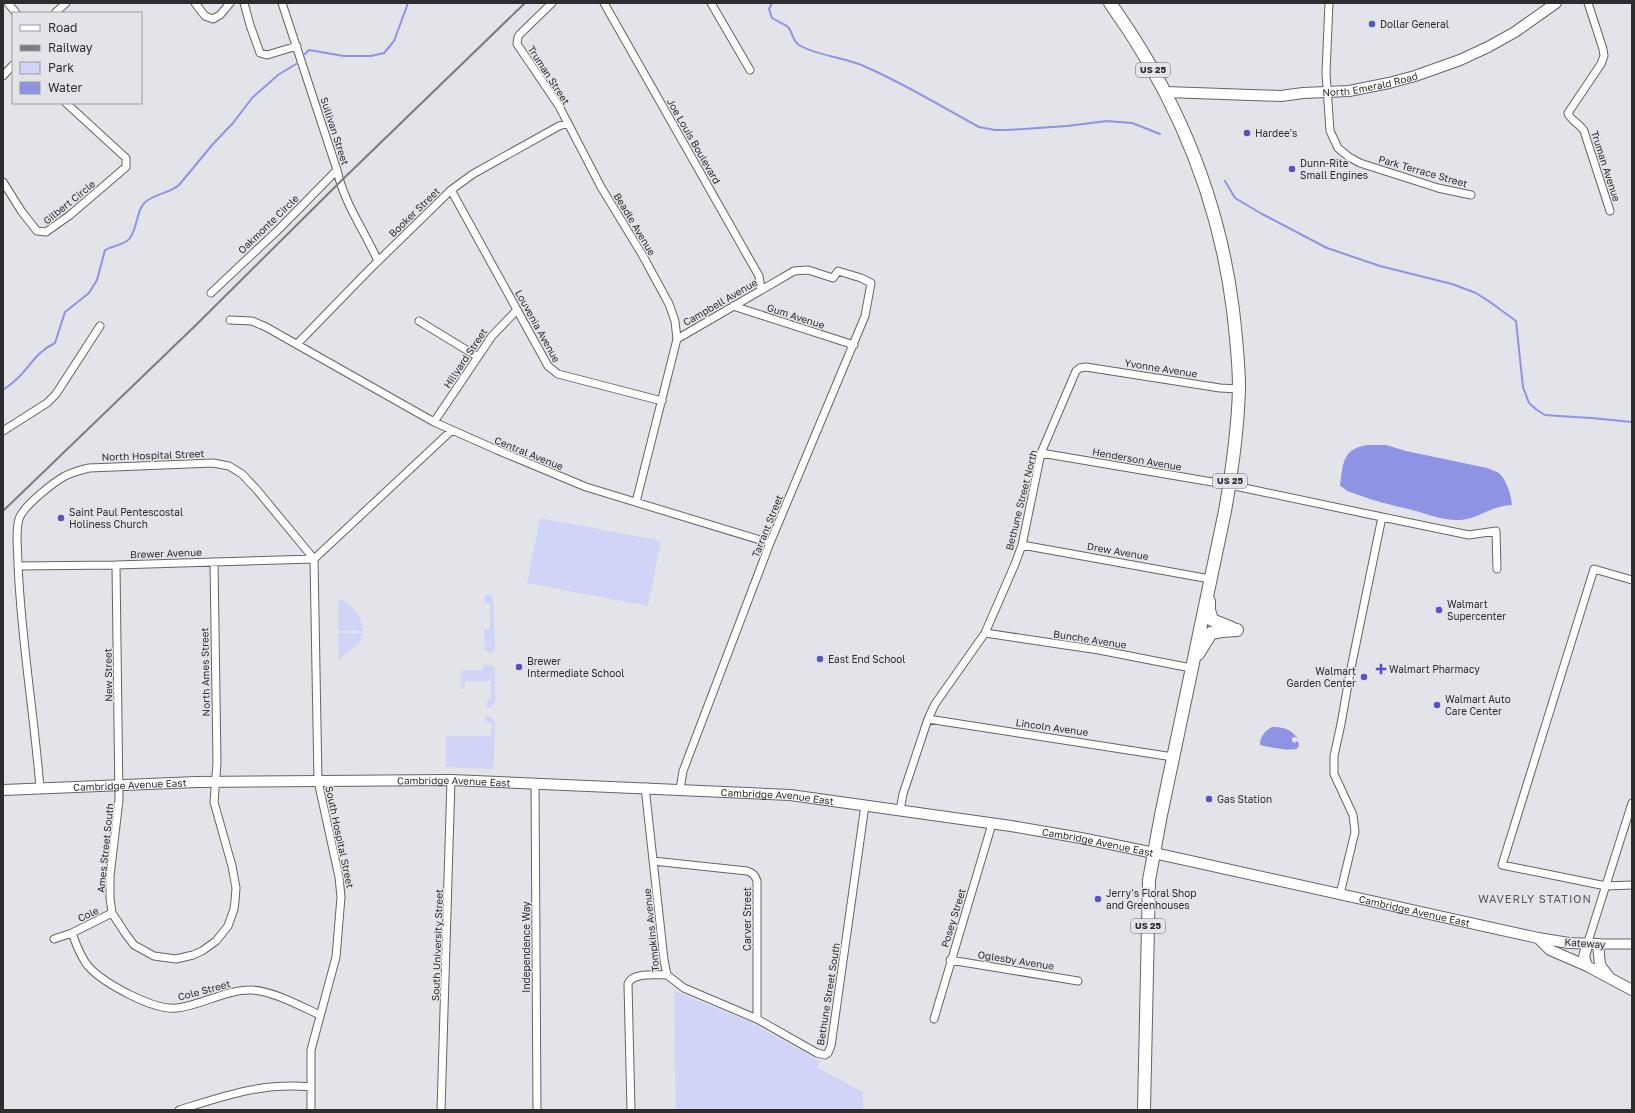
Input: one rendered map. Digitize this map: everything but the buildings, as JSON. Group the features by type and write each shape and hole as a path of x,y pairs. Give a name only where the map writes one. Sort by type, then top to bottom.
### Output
{"highway":[{"name":"US 25","path":"1110,3 1143,52 1166,92 1198,164 1210,200 1222,244 1229,279 1234,323 1238,389 1235,440 1230,485 1191,666 1149,880 1144,1110"},
{"path":"1191,666 1204,641 1211,633 1237,630 1212,620 1209,610 1209,582"}],"main road":[{"name":"North Emerald Road","path":"1166,92 1281,96 1349,91 1389,83 1416,76 1460,60 1515,32 1556,3"},
{"name":"Cambridge Avenue East","path":"3,790 216,782 451,780 645,787 790,795 1069,836 1154,853 1538,938"},
{"name":"Kateway","path":"1538,938 1593,944"},
{"path":"1538,938 1550,950 1587,966 1632,990"},
{"path":"1587,966 1584,957 1593,944"},
{"path":"1593,944 1600,965 1609,977"}],"street":[{"path":"8,3 15,12"},
{"path":"56,12 66,3"},
{"path":"194,3 206,17 213,19 217,18 230,3"},
{"path":"244,3 260,53 267,55 297,46"},
{"name":"Sullivan Street","path":"282,3 350,209 378,261"},
{"name":"Truman Street","path":"552,3 520,34 517,44 568,123"},
{"name":"Joe Louis Boulevard","path":"604,3 759,276 761,290"},
{"path":"711,3 750,70"},
{"name":"Park Terrace Street","path":"1329,3 1326,92 1330,131 1338,148 1349,157 1372,167 1438,188 1471,195"},
{"name":"Truman Avenue","path":"1588,3 1604,56 1601,64 1568,113 1584,131 1610,211"},
{"path":"3,76 12,67"},
{"name":"Gilbert Circle","path":"3,182 22,212 37,231 46,232 70,215 126,167 126,158 67,104"},
{"name":"Booker Street","path":"297,344 378,261 451,190 473,174 558,126 568,123"},
{"name":"Beadle Avenue","path":"568,123 601,187 643,256 669,304 675,321 677,339"},
{"name":"Oakmonte Circle","path":"211,292 279,229 337,170"},
{"name":"Louvenia Avenue","path":"451,190 548,366 558,374 662,401"},
{"name":"Campbell Avenue","path":"636,502 677,339 790,273 799,270 808,270 833,278 838,271 861,278"},
{"name":"Tarrant Street","path":"680,789 683,771 770,543 865,316 871,283 861,278"},
{"name":"Gum Avenue","path":"733,306 854,345"},
{"name":"Hillyard Street","path":"434,422 495,332 517,310"},
{"name":"Central Avenue","path":"230,320 245,320 258,323 451,431 586,487 770,543"},
{"path":"419,321 478,357"},
{"path":"3,431 47,403 56,394 100,326"},
{"name":"Yvonne Avenue","path":"1080,368 1086,367 1238,389"},
{"name":"Bethune Street North","path":"900,810 903,794 928,719 942,692 985,633 1022,544 1041,453 1074,374 1080,368"},
{"path":"318,781 314,559 451,431"},
{"name":"Henderson Avenue","path":"1041,453 1230,485 1469,535 1496,531 1497,568"},
{"name":"North Hospital Street","path":"40,788 37,745 20,602 18,523 25,509 64,476 79,470 101,467 201,463 229,466 242,474 314,559"},
{"path":"1340,894 1355,832 1353,815 1334,774 1334,756 1382,517"},
{"name":"Drew Avenue","path":"1022,544 1209,582"},
{"name":"Brewer Avenue","path":"18,566 116,565 314,559"},
{"name":"North Ames Street","path":"112,913 134,945 147,953 160,958 176,959 193,955 209,947 223,934 232,919 236,888 232,866 214,802 217,763 214,562"},
{"name":"New Street","path":"116,565 119,785"},
{"path":"1632,580 1594,569 1502,865 1606,886 1632,885"},
{"name":"Bunche Avenue","path":"985,633 1099,650 1191,666"},
{"name":"Lincoln Avenue","path":"928,719 1173,757"},
{"name":"South University Street","path":"441,1110 451,780"},
{"name":"South Hospital Street","path":"311,1110 311,1050 336,957 341,897 339,877 318,781"},
{"name":"Independence Way","path":"535,784 537,1110"},
{"name":"Ames Street South","path":"112,913 109,893 119,800 119,785"},
{"name":"Tompkins Avenue","path":"632,1110 629,980 634,977 667,975 664,960 645,787"},
{"path":"1593,944 1606,886 1632,803"},
{"name":"Bethune Street South","path":"667,975 684,988 757,1019 817,1053 825,1055 830,1050 865,805"},
{"name":"Posey Street","path":"934,1019 950,960 992,824"},
{"name":"Carver Street","path":"653,861 747,871 756,877 757,1019"},
{"name":"Cole","path":"72,933 112,913"},
{"path":"54,939 72,933"},
{"name":"Cole Street","path":"72,933 82,957 95,973 134,996 155,1005 167,1008 179,1008 234,992 252,990 268,993 320,1015"},
{"name":"Kateway","path":"1593,944 1632,944"},
{"name":"Oglesby Avenue","path":"950,960 1078,980"},
{"path":"179,1110 238,1091 295,1086 311,1087"}],"green space":[{"path":"540,518 661,541 648,606 527,583"},
{"path":"488,594 493,598 495,649 490,653 485,650 484,629 490,629 490,604 484,601 486,595"},
{"path":"338,600 344,601 353,607 359,616 363,631 355,631 353,629 351,631 338,631"},
{"path":"338,633 351,633 353,635 355,633 363,633 359,643 339,660"},
{"path":"483,664 494,666 495,669 495,703 489,708 486,707 486,703 491,697 491,681 465,681 465,689 461,689 461,670 483,670"},
{"path":"486,716 491,717 495,721 494,763 492,769 446,767 446,736 491,736 492,723 485,722"},
{"path":"674,991 750,1022 820,1061 818,1068 863,1092 863,1110 676,1110"}],"water":[{"path":"1367,445 1386,445 1406,451 1487,468 1499,473 1502,476 1510,493 1512,505 1498,507 1464,520 1451,520 1349,492 1340,486 1343,464 1348,454 1353,450"},
{"path":"1272,727 1284,728 1293,733 1298,739 1295,737 1292,738 1292,741 1295,743 1297,741 1299,744 1298,748 1285,749 1260,745 1263,734"}],"waterway":[{"path":"305,54 309,50 344,56 371,56 384,53 394,41 408,3"},
{"path":"772,3 769,9 772,18 788,27 795,41 799,45 814,52 866,67 909,88 979,127 995,130 1007,130 1067,126 1107,121 1132,123 1160,134"},
{"path":"3,390 20,376 39,354 55,343 65,312 89,293 97,280 105,250 122,244 133,234 139,212 144,203 172,190 179,185 213,144 233,123 252,98 278,75 296,64"},
{"path":"1225,181 1235,198 1327,248 1380,266 1452,284 1476,293 1516,321 1523,387 1529,403 1545,415 1632,422"}],"railway":[{"path":"3,511 197,324 340,182 525,3"}],"place":[{"name":"Dollar General","path":"1372,24"},
{"name":"Hardee's","path":"1247,133"},
{"name":"Dunn-Rite Small Engines","path":"1292,169"},
{"name":"Saint Paul Pentescostal Holiness Church","path":"61,518"},
{"name":"Walmart Supercenter","path":"1439,610"},
{"name":"East End School","path":"820,659"},
{"name":"Brewer Intermediate School","path":"519,667"},
{"name":"Walmart Pharmacy","path":"1381,669"},
{"name":"Walmart Garden Center","path":"1364,677"},
{"name":"Walmart Auto Care Center","path":"1437,705"},
{"name":"Gas Station","path":"1209,799"},
{"name":"Jerry's Floral Shop and Greenhouses","path":"1098,899"}],"district":[{"name":"WAVERLY STATION","path":"1535,899"}]}
